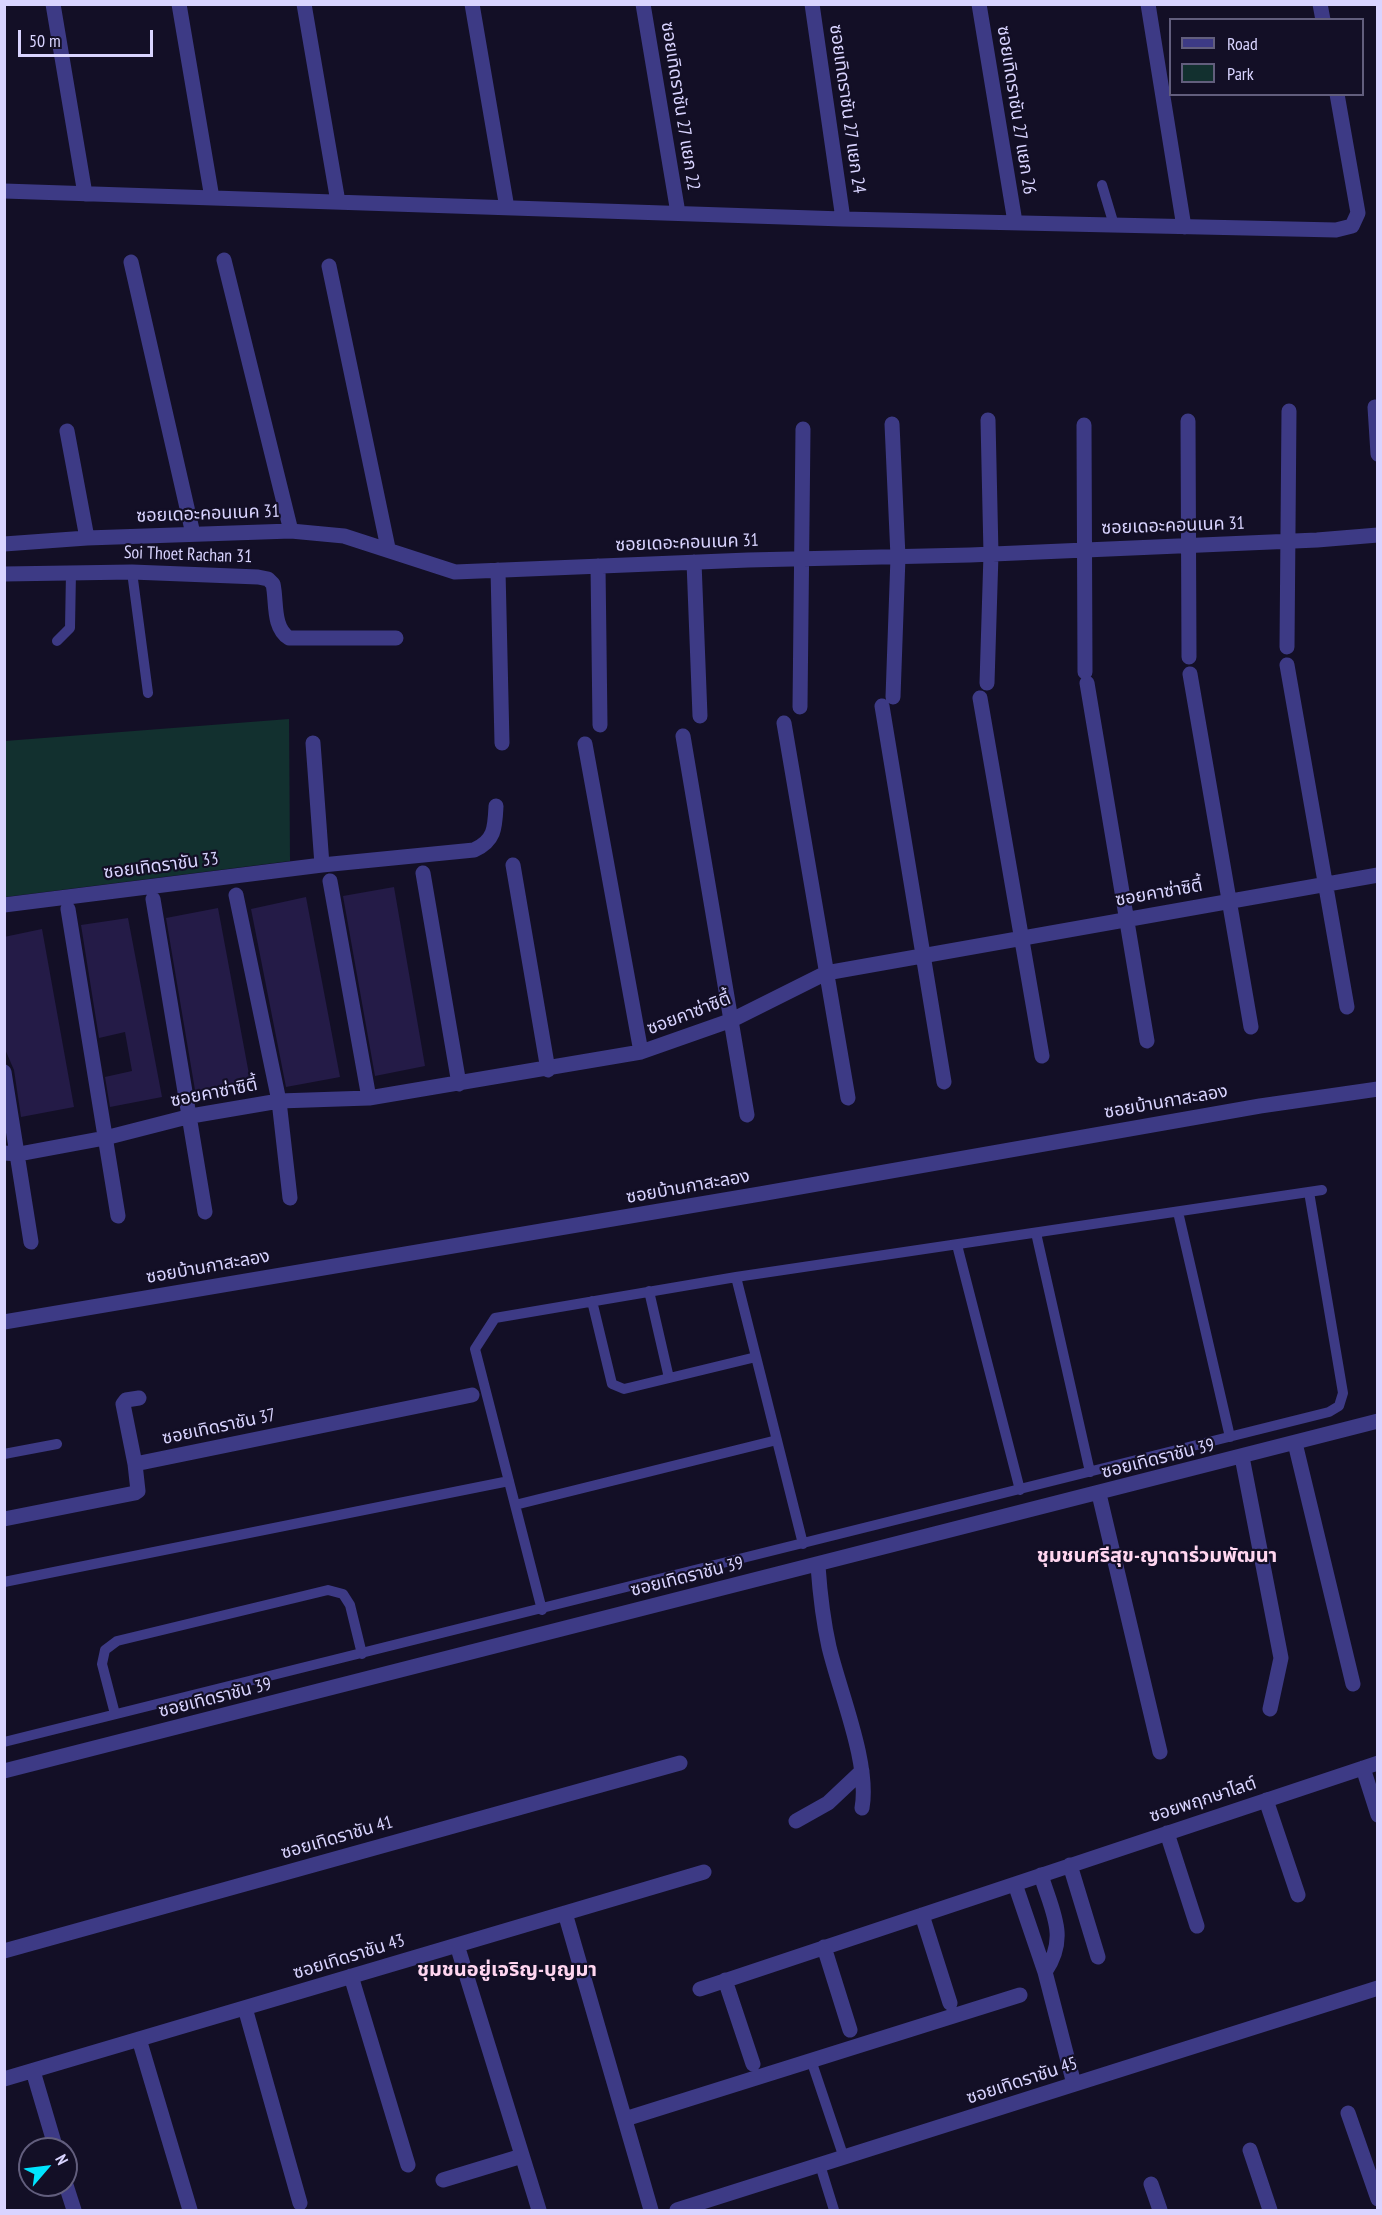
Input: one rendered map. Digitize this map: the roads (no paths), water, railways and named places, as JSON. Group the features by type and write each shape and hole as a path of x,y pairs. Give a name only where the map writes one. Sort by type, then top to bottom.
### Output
{"street":[{"path":"53,4 85,194"},
{"path":"179,4 212,198"},
{"path":"304,4 338,202"},
{"path":"472,4 507,208"},
{"name":"ซอยเทิดราชัน 27 แยก 22","path":"643,4 678,213"},
{"name":"ซอยเทิดราชัน 27 แยก 24","path":"812,4 843,219"},
{"name":"ซอยเทิดราชัน 27 แยก 26","path":"980,4 1015,222"},
{"path":"1148,4 1184,227"},
{"path":"4,191 843,219 1336,230 1352,226 1358,213 1337,96"},
{"path":"224,260 291,531"},
{"path":"131,262 193,534"},
{"path":"328,266 388,548"},
{"path":"1375,407 1377,454"},
{"path":"1287,647 1288,411"},
{"path":"988,420 991,554 983,691 1042,1056"},
{"path":"1188,421 1189,657"},
{"path":"892,424 898,557 887,702 922,954 944,1082"},
{"path":"1084,425 1083,549 1086,677 1147,1041"},
{"path":"800,707 803,429"},
{"path":"67,431 87,538"},
{"name":"ซอยเดอะคอนเนค 31","path":"4,544 87,538 291,531 344,536 388,548 455,572 694,562 991,554 1377,535"},
{"path":"694,562 700,716"},
{"path":"598,566 600,725"},
{"path":"498,570 502,743"},
{"name":"Soi Thoet Rachan 31","path":"4,574 132,572 268,579 273,584 278,623 284,635 289,638 396,638"},
{"path":"1287,665 1347,1007"},
{"path":"1190,674 1251,1027"},
{"path":"784,723 848,1098"},
{"path":"683,736 747,1115"},
{"path":"313,743 322,866"},
{"path":"585,744 641,1052"},
{"name":"ซอยเทิดราชัน 33","path":"4,905 474,850 492,839 495,831 496,806"},
{"path":"513,865 548,1070"},
{"path":"423,873 459,1084"},
{"name":"ซอยคาซ่าซิตี้","path":"12,1153 105,1138 191,1116 279,1101 369,1098 548,1070 641,1052 732,1020 826,973 922,954 1377,875"},
{"path":"330,881 369,1098"},
{"path":"236,895 279,1101 290,1198"},
{"path":"153,899 191,1116 205,1212"},
{"path":"68,909 118,1216"},
{"path":"4,1072 12,1153 31,1242"},
{"name":"ซอยบ้านกาสะลอง","path":"4,1322 760,1194 1156,1123 1377,1089"},
{"name":"ซอยเทิดราชัน 37","path":"135,1464 472,1395"},
{"path":"4,1519 138,1491 123,1404 124,1401 139,1398"},
{"name":"ซอยเทิดราชัน 39","path":"4,1771 642,1608 818,1566 1377,1421"},
{"path":"1295,1443 1353,1684"},
{"path":"1242,1457 1281,1658 1270,1709"},
{"path":"1098,1494 1160,1752"},
{"path":"818,1566 820,1605 862,1771 865,1792 862,1808"},
{"name":"ซอยเทิดราชัน 41","path":"4,1951 680,1763"},
{"path":"1370,1765 1377,1815"},
{"name":"ซอยพฤกษาไลต์","path":"700,1989 1370,1765"},
{"path":"796,1821 828,1803 862,1771"},
{"path":"1266,1800 1298,1895"},
{"path":"1167,1833 1197,1926"},
{"path":"1070,1865 1098,1957"},
{"name":"ซอยเทิดราชัน 43","path":"4,2079 704,1872"},
{"path":"1041,1875 1059,1939 1056,1956 1045,1972"},
{"path":"1014,1884 1045,1972 1074,2084"},
{"path":"566,1913 651,2211"},
{"path":"922,1915 950,2003"},
{"path":"457,1945 539,2211"},
{"path":"824,1947 850,2030"},
{"path":"351,1976 408,2164"},
{"path":"725,1980 753,2064"},
{"name":"ซอยเทิดราชัน 45","path":"677,2211 1377,1988"},
{"path":"625,2119 1020,1995"},
{"path":"245,2008 300,2203"},
{"path":"139,2039 190,2211"},
{"path":"33,2071 52,2137"},
{"path":"1348,2113 1377,2199"},
{"path":"1250,2150 1270,2211"},
{"path":"443,2180 522,2156"},
{"path":"1151,2184 1160,2211"}],"lane":[{"path":"1102,185 1114,225"},
{"path":"57,641 70,628 71,572"},
{"path":"132,572 148,693"},
{"path":"542,1610 475,1349 495,1318 736,1276 1322,1190"},
{"path":"4,1742 542,1610 1329,1412 1339,1406 1343,1393 1309,1192"},
{"path":"1178,1212 1230,1437"},
{"path":"1036,1233 1090,1472"},
{"path":"957,1245 1020,1490"},
{"path":"736,1276 803,1544"},
{"path":"649,1291 669,1378"},
{"path":"592,1301 612,1384 624,1389 756,1357"},
{"path":"515,1505 777,1440"},
{"path":"4,1454 57,1444"},
{"path":"4,1582 509,1481"},
{"path":"115,1714 102,1664 105,1650 117,1641 328,1590 343,1594 350,1605 362,1654"},
{"path":"811,2060 844,2158"},
{"path":"820,2165 834,2211"}],"district":[{"name":"ชุมชนศรีสุข-ญาดาร่วมพัฒนา","path":"1157,1556"},
{"name":"ชุมชนอยู่เจริญ-บุญมา","path":"507,1970"}]}
